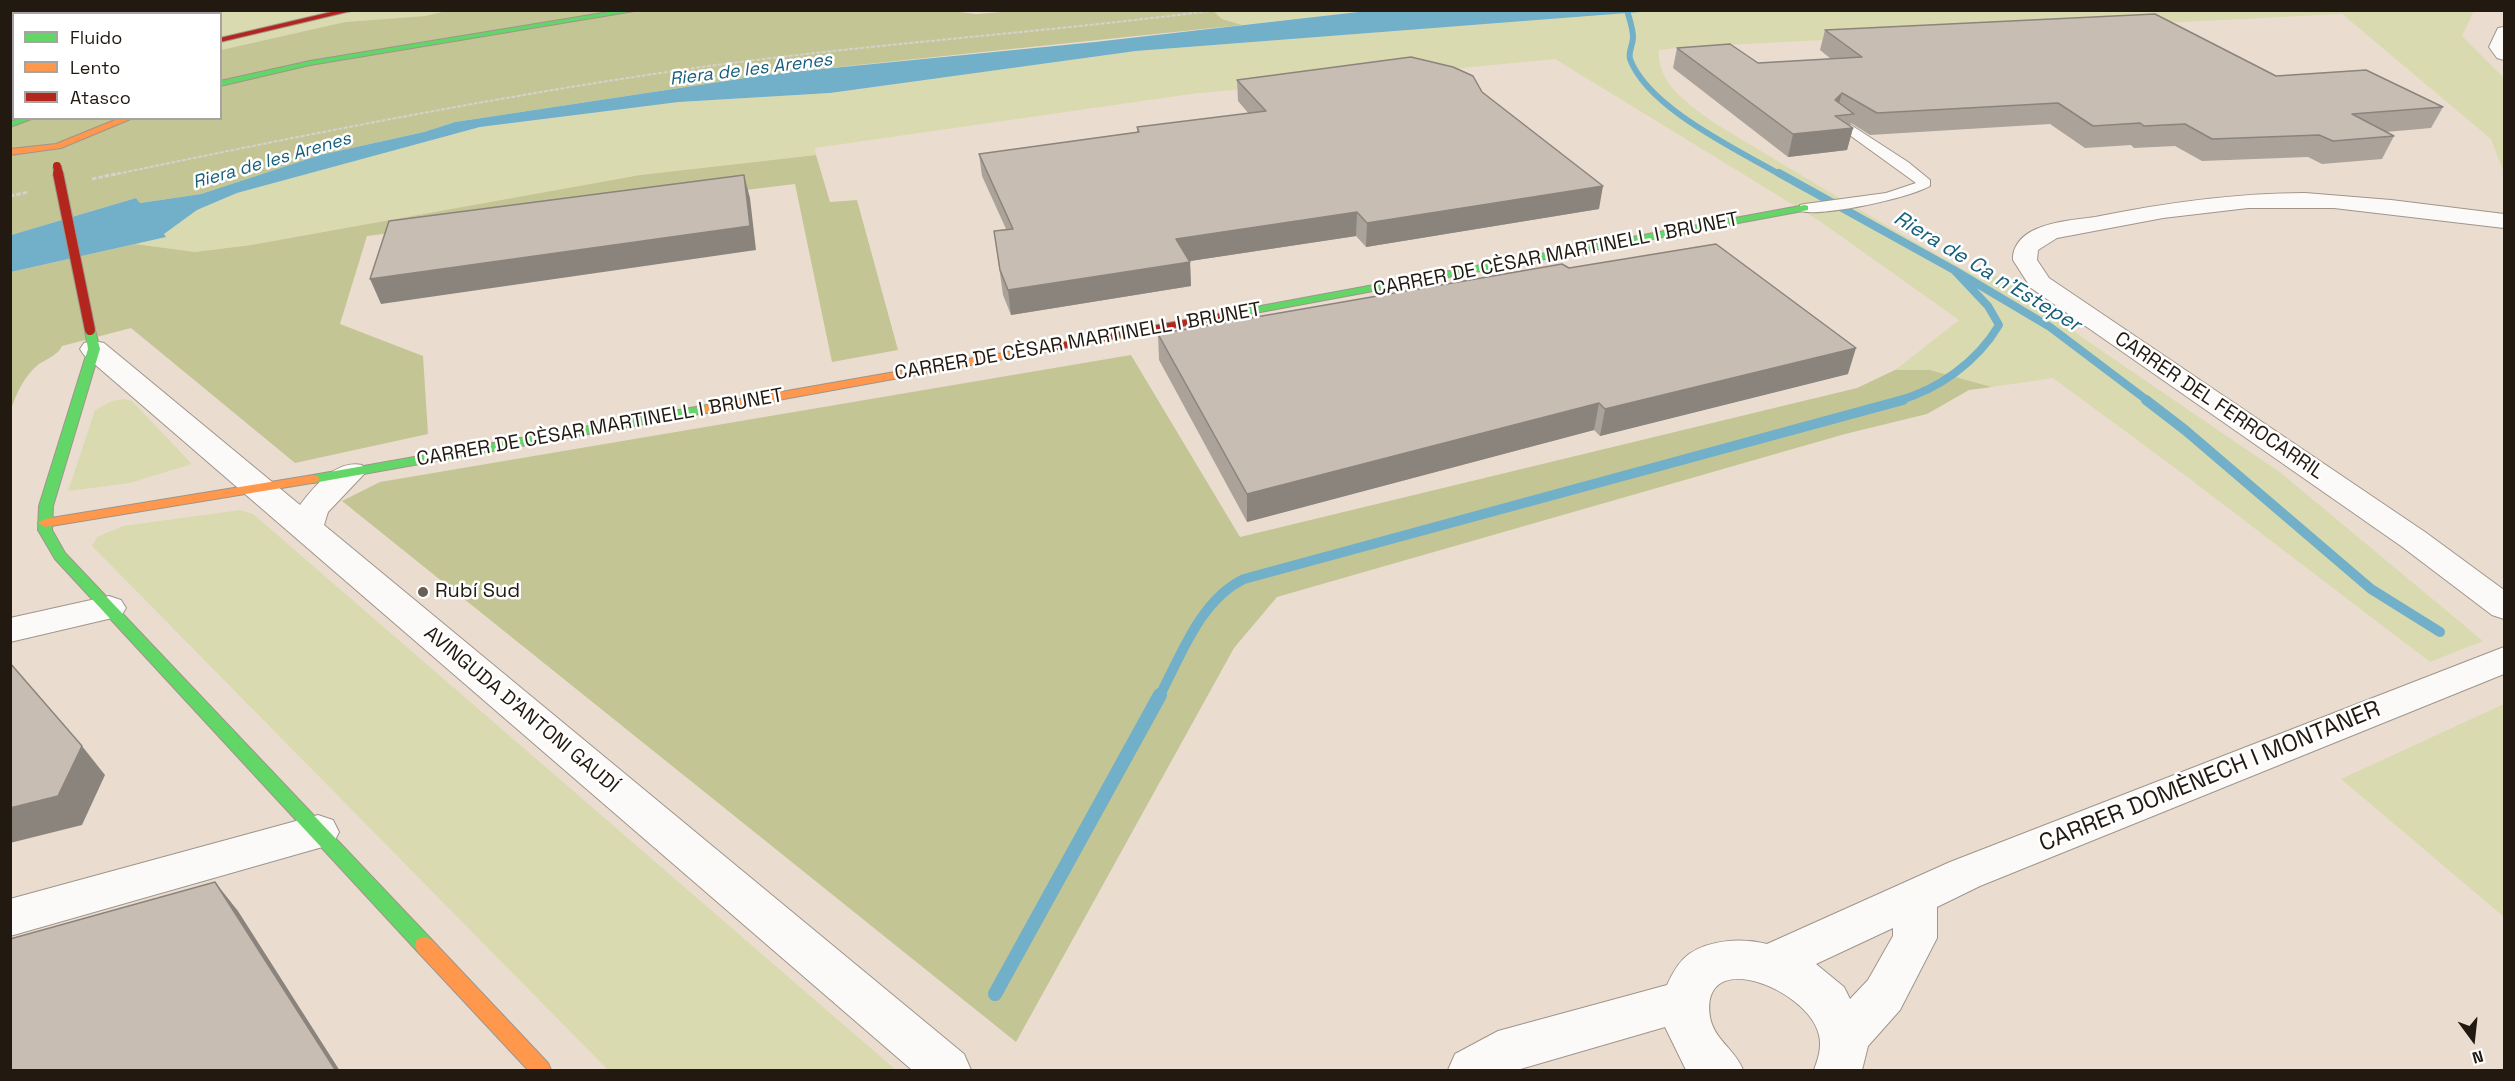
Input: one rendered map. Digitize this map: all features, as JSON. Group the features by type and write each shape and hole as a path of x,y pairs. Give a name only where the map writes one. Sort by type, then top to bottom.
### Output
{"main road":[{"path":"222,40 352,10"},
{"path":"222,84 310,63 637,10"},
{"path":"10,152 51,148 91,137 113,122"},
{"path":"51,148 57,165 92,339 46,506 45,530 60,556 541,1071"},
{"name":"CARRER DE CÈSAR MARTINELL I BRUNET","path":"45,523 259,489 1381,288 1805,208"}],"street":[{"path":"2505,32 2498,47 2505,54"},
{"name":"CARRER DEL FERROCARRIL","path":"2505,221 2330,202 2276,200 2230,202 2050,232 2033,239 2025,249 2024,260 2028,271 2040,283 2394,526 2505,607"},
{"name":"AVINGUDA D'ANTONI GAUDÍ","path":"92,339 259,489 947,1071"},
{"path":"306,528 313,509 351,472"},
{"path":"10,630 110,608"},
{"name":"CARRER DOMÈNECH I MONTANER","path":"1773,963 1916,896 2505,660"},
{"path":"10,918 318,832"},
{"path":"1844,1060 1884,995 1915,938 1916,896"},
{"path":"1708,1069 1686,1023 1685,1001 1692,982 1706,969 1725,961 1748,958 1773,963 1799,975 1821,993 1837,1015 1844,1060"},
{"path":"1472,1071 1515,1047 1685,1001"}],"lane":[{"path":"1805,208 1916,191 1925,183 1903,165 1837,120"}],"path":[{"path":"84,180 193,157 630,78 840,50 1002,36 1055,27 1139,21 1218,10"},
{"path":"10,196 32,192"}],"green space":[{"path":"11,10 214,10 210,12 12,12 11,51"},
{"path":"214,10 451,11 425,16 345,22 222,50 222,12 208,12"},
{"path":"451,10 942,10 976,14 1028,10 1212,10 1222,19 1242,25 772,74 455,122 424,132 320,155 201,194 140,203 136,198 11,235 11,96 12,120 222,120 222,50 345,22 425,16"},
{"path":"1653,10 2474,11 2462,36 2504,78 2504,173 2491,139 2342,14 1685,47 1659,50 1659,56 1661,68 1671,86 1701,113 1825,190 1981,279 2003,275 2083,338 2281,473 2483,641 2430,662 2053,378 1992,387 1930,370 1895,370 1959,320 1818,220 1555,59 1191,94 815,148 816,155 640,175 251,245 195,252 135,244 166,237 164,234 197,210 237,193 480,127 679,102 830,93 1136,51"},
{"path":"1212,11 1367,11 1242,25 1222,19"},
{"path":"816,155 830,202 857,200 898,350 832,362 795,184 367,236 340,324 423,356 428,434 295,463 131,328 62,346 29,373 18,391 11,410 11,272 135,244 195,252 251,245 640,175"},
{"path":"1131,355 1240,537 1857,388 1895,370 1930,370 1992,387 1969,390 1927,414 1845,434 1277,597 1234,648 1016,1042 342,501 380,482"},
{"path":"124,399 132,401 192,464 130,483 68,491 95,410 112,401"},
{"path":"240,510 253,514 896,1070 608,1070 92,546 97,537 123,526"},
{"path":"2504,704 2504,917 2341,779"}],"water":[{"path":"1367,11 1653,11 1136,51 830,93 679,102 480,127 237,193 197,210 164,234 166,237 11,272 11,235 136,198 140,203 201,194 320,155 424,132 455,122 772,74 1095,42"}],"building":[{"path":"2155,14 2276,76 2366,70 2443,107 2352,114 2394,136 2333,141 2319,135 2212,139 2185,124 2144,126 2140,123 2093,126 2058,103 1877,113 1842,93 1835,100 1854,114 1835,116 1853,128 1793,134 1677,48 1730,44 1758,63 1862,57 1825,30"},
{"path":"1411,57 1453,67 1473,76 1482,92 1603,186 1367,223 1357,212 1176,239 1190,262 1008,290 1000,270 994,231 1013,229 979,154 1139,132 1137,127 1266,111 1237,80"},
{"path":"744,175 750,226 370,279 389,221"},
{"path":"1716,244 1856,348 1605,409 1599,403 1247,494 1158,334 1562,264 1569,268"},
{"path":"10,663 82,746 58,796 10,808"},
{"path":"215,882 336,1071 10,1071 10,939"}],"waterway":[{"name":"Riera de Ca n'Esteper","path":"1627,10 1633,34 1630,59 1640,77 1655,94 1696,126 1781,175"},
{"name":"Riera de Ca n'Esteper","path":"1779,173 1954,270"},
{"path":"1897,401 1927,390 1955,373 1980,351 1999,325 1988,306 1954,270"},
{"name":"Riera de Ca n'Esteper","path":"1954,270 2050,327 2148,401"},
{"path":"1160,695 1193,630 1215,601 1229,588 1244,579 1903,400"},
{"name":"Riera de Ca n'Esteper","path":"2146,400 2185,430 2371,589 2440,632"},
{"path":"995,994 1160,695"}],"traffic: fast":[{"path":"222,84 310,63 637,10"},
{"path":"10,125 24,120"},
{"path":"1239,313 1805,208"},
{"path":"90,330 94,349 46,506 45,530 60,556 424,945"},
{"path":"313,479 707,409"}],"traffic: slow":[{"path":"10,152 58,146 124,120"},
{"path":"707,409 1054,347"},
{"path":"45,523 313,479"},
{"path":"424,945 541,1070"}],"traffic: jam":[{"path":"222,40 352,10"},
{"path":"57,166 90,330"},
{"path":"1054,347 1239,313"}],"place":[{"name":"Rubí Sud","path":"423,592"}],"water label":[{"name":"Riera de les Arenes","path":"751,70"},
{"name":"Riera de les Arenes","path":"272,161"}]}
